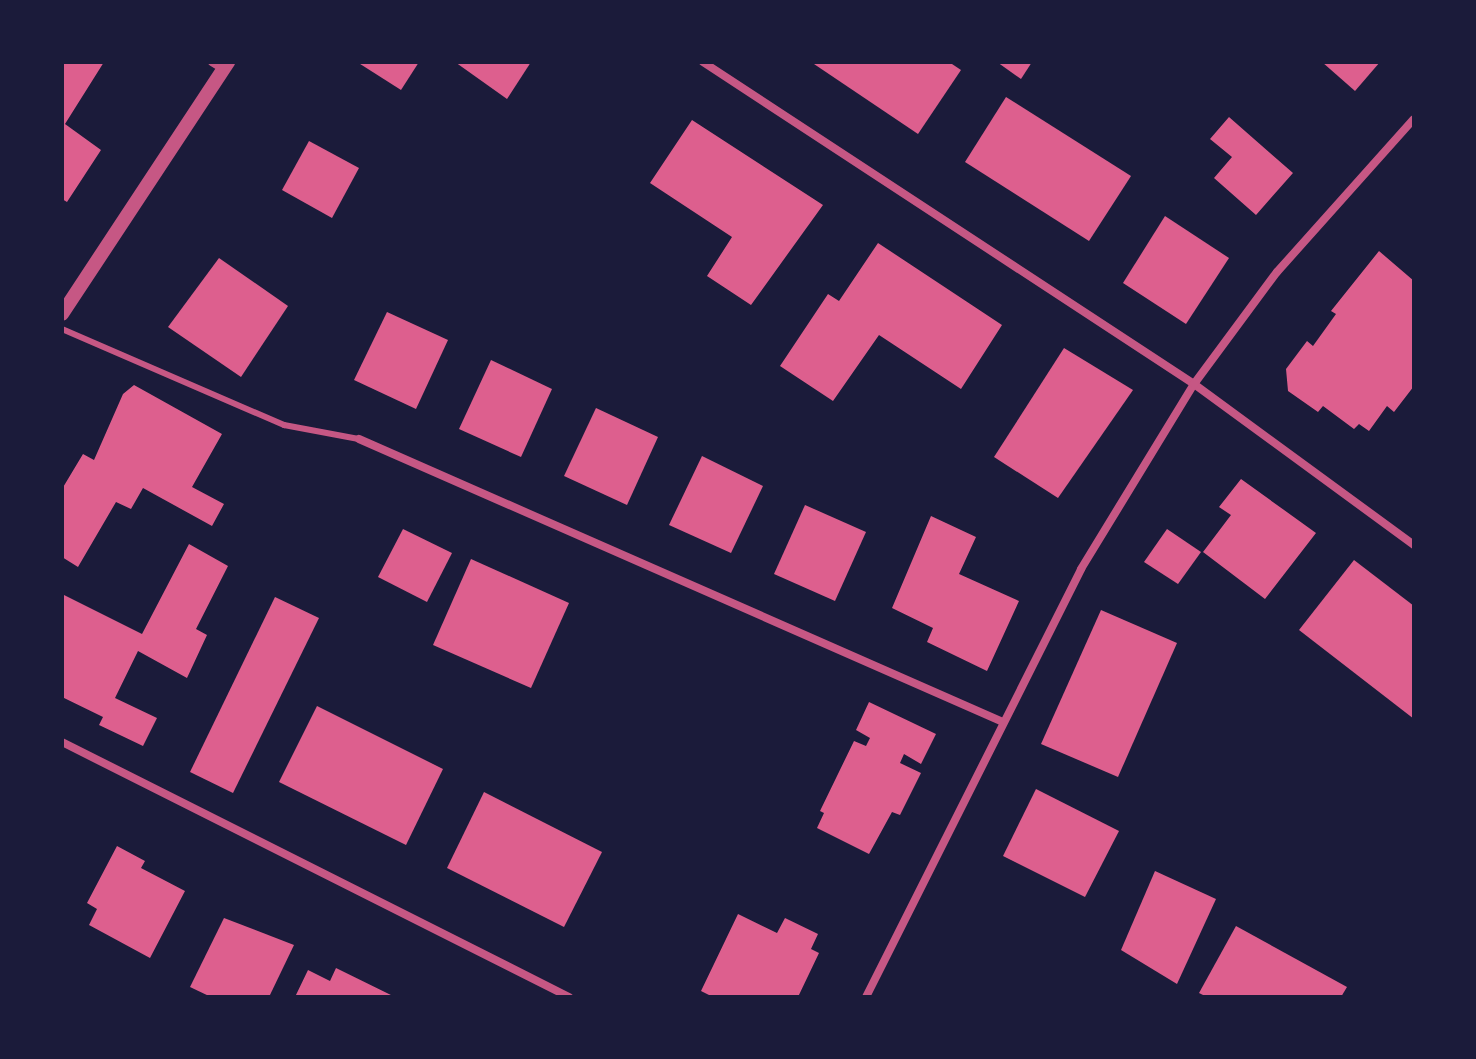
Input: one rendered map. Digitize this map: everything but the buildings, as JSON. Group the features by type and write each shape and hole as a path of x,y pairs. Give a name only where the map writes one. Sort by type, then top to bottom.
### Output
{"street":[{"path":"703,62 1194,384 1414,545"},
{"path":"62,314 221,64"},
{"path":"866,997 1081,569 1194,384 1277,272 1414,119"},
{"path":"359,439 1003,722"},
{"path":"62,742 569,997"}],"lane":[{"path":"62,329 284,425 359,439"}]}
